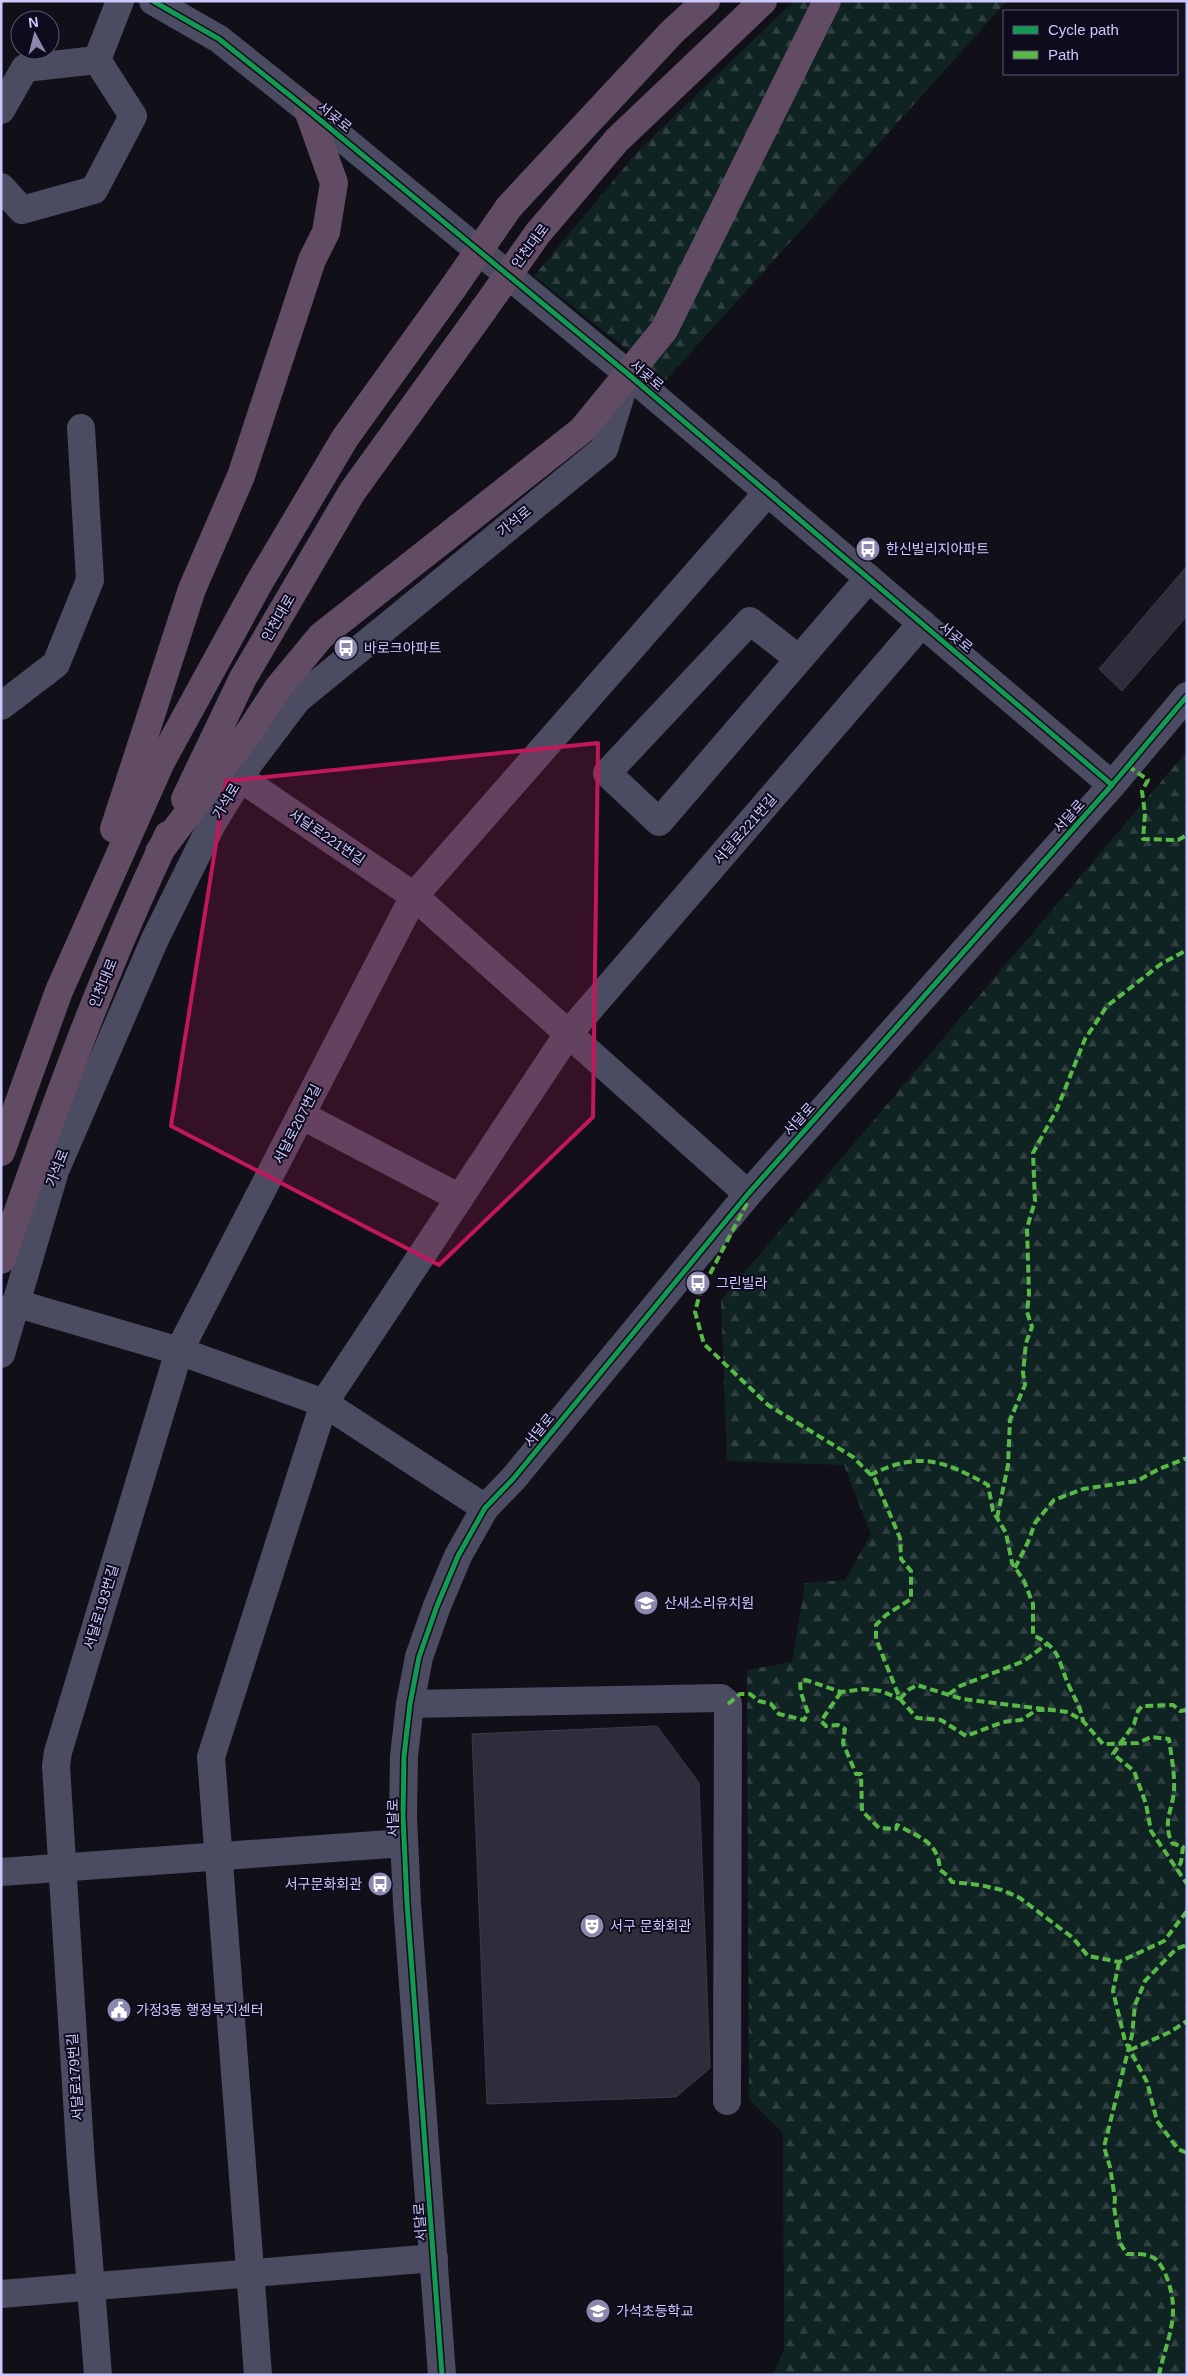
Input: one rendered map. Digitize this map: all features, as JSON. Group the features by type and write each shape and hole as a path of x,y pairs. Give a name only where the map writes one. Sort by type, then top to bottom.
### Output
{"highway":[{"path":"59,991 161,762 259,583 345,438 509,207 672,32 706,1"},
{"name":"인천대로","path":"1,1260 45,1134 103,981 160,852 243,678 352,492 538,234 617,140 763,1"},
{"path":"160,852 247,736 278,688 321,636 582,430 664,330 827,1"},
{"path":"1,1152 59,991 142,747 192,589 241,476 312,260 326,232 334,182 308,110"}],"street":[{"path":"96,60 120,1"},
{"name":"서곶로","path":"153,1 219,39 308,110 628,374 1112,785"},
{"path":"1,110 25,68 96,60"},
{"path":"1,187 22,210 94,190 133,116 96,60"},
{"name":"가석로","path":"1,1354 59,1162 155,939 212,824 240,778 296,700 604,449 628,374"},
{"path":"1,706 56,664 90,580 81,428"},
{"path":"414,896 768,492"},
{"path":"799,660 750,621 607,773 659,822 799,660 869,578"},
{"name":"서달로221번길","path":"568,1034 922,623"},
{"name":"서달로","path":"442,2375 404,1843 404,1756 410,1704 419,1657 437,1606 458,1556 486,1508 513,1479 748,1194 1112,785 1187,696"},
{"name":"서달로221번길","path":"240,778 414,896 748,1194"},
{"name":"서달로207번길","path":"179,1351 414,896"},
{"path":"258,2375 211,1757 324,1403 568,1034"},
{"path":"301,1115 460,1198"},
{"path":"15,1303 179,1351 324,1403 486,1508"},
{"name":"서달로193번길","path":"62,1868 56,1766 58,1752 179,1351"},
{"path":"410,1704 721,1698 728,1704 727,2101"},
{"path":"1,1872 404,1843"},
{"name":"서달로179번길","path":"62,1868 98,2375"},
{"path":"1,2294 434,2258"}],"highlighted area":[{"path":"598,743 593,1117 439,1265 171,1126 226,781"}],"green space":[{"path":"794,1 1007,1 666,380 534,276 639,150"},
{"path":"1187,751 1187,2375 772,2375 784,2351 783,2133 749,2099 747,1670 792,1662 805,1583 845,1580 871,1534 844,1465 727,1461 721,1300"}],"building":[{"path":"1187,566 1187,616 1122,691 1099,669"},
{"name":"서구 문화회관","path":"657,1726 699,1783 710,2068 676,2097 487,2104 472,1734"}],"marked path":[{"path":"1128,766 1148,780 1142,791 1145,814 1143,839 1178,840 1187,835"},
{"path":"997,1518 1008,1465 1010,1420 1025,1385 1023,1373 1026,1343 1032,1327 1027,1312 1029,1294 1027,1228 1035,1201 1033,1153 1057,1109 1085,1039 1107,1006 1161,964 1187,950"},
{"path":"747,1203 700,1293 695,1312 704,1344 768,1405 853,1457 875,1479 900,1538 901,1559 911,1571 911,1599 886,1615 876,1625 876,1639 900,1699 917,1718 941,1720 966,1736 1003,1722 1021,1720 1037,1710 1052,1710"},
{"path":"1015,1568 1035,1523 1054,1500 1083,1489 1137,1481 1159,1469 1187,1458"},
{"path":"870,1475 903,1463 930,1462 957,1470 988,1485 993,1511 1006,1533 1012,1563 1024,1581 1033,1604 1033,1635 1050,1646 1058,1657 1083,1721"},
{"path":"949,1694 960,1686 1024,1661 1048,1643"},
{"path":"728,1704 740,1694 750,1694 759,1701 771,1704 779,1714 804,1720 808,1713 801,1693 800,1682 806,1680 841,1692 864,1689 881,1691 900,1699"},
{"path":"900,1699 908,1690 917,1685 962,1699 1068,1712 1083,1721 1103,1744 1138,1743 1151,1737 1169,1739 1174,1784 1168,1829 1172,1843 1183,1847 1181,1862 1177,1870"},
{"path":"841,1692 821,1721 826,1726 838,1725 845,1729 843,1743 856,1774 861,1774 862,1811 879,1828 896,1829 897,1825 920,1837 932,1846 939,1860 940,1870 952,1882 1002,1890 1020,1898 1073,1938 1088,1956 1119,1962 1164,1941 1187,1911"},
{"path":"1187,1710 1180,1711 1173,1705 1142,1706 1138,1711 1134,1724 1113,1754 1134,1771 1146,1804 1151,1831 1187,1884"},
{"path":"1159,2375 1173,2319 1171,2290 1166,2274 1154,2258 1148,2255 1127,2254 1120,2243 1110,2167 1104,2147 1132,2035 1135,2005 1145,1981 1176,1949 1187,1945"},
{"path":"1119,1962 1113,1991 1125,2041 1147,2082 1157,2121 1178,2149 1187,2153"},
{"path":"1130,2050 1170,2032 1187,2021"}],"cycle path":[{"path":"153,1 219,39 308,110 628,374 1112,785"},
{"path":"442,2375 407,1903 403,1817 404,1756 410,1704 419,1657 437,1606 458,1556 485,1508 513,1479 748,1194 1112,785 1187,696"}],"place":[{"name":"한신빌리지아파트","path":"868,549"},
{"name":"바로크아파트","path":"346,648"},
{"name":"그린빌라","path":"698,1283"},
{"name":"산새소리유치원","path":"646,1603"},
{"name":"서구문화회관","path":"380,1884"},
{"name":"서구 문화회관","path":"592,1926"},
{"name":"가정3동 행정복지센터","path":"119,2010"},
{"name":"가석초등학교","path":"598,2311"}]}
